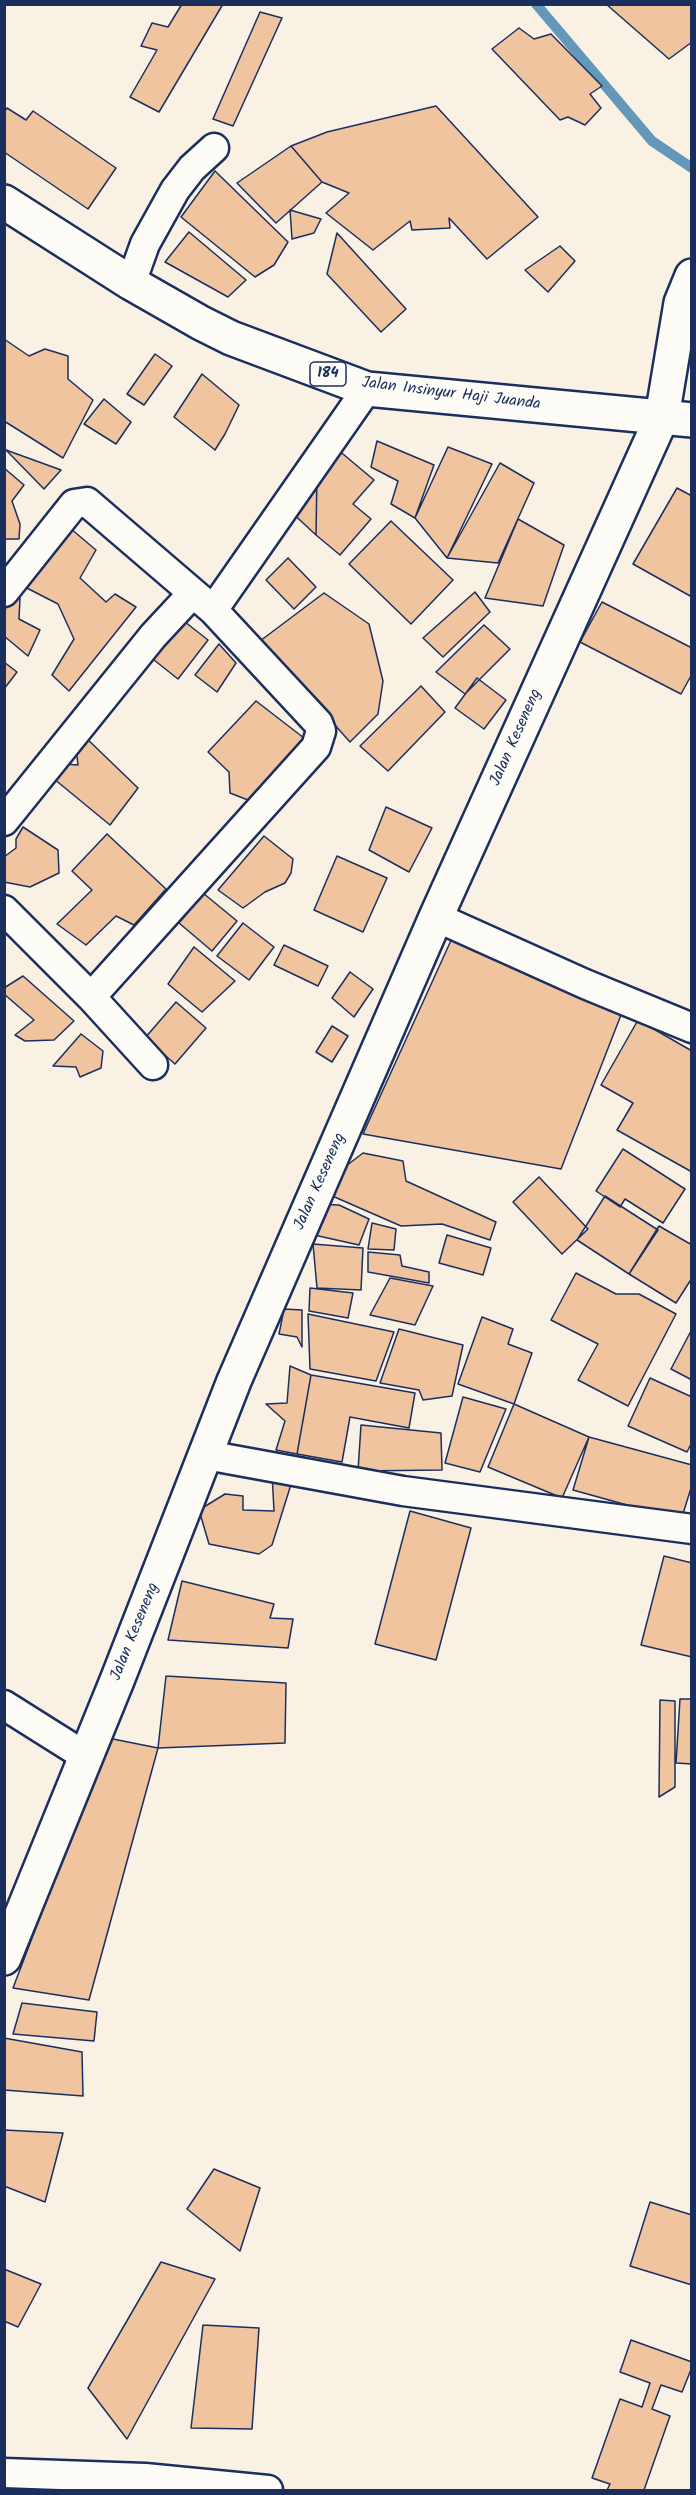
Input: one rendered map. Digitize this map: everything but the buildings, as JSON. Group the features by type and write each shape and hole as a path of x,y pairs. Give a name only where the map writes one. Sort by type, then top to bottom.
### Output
{"street":[{"path":"130,283 146,244 175,190 192,168 214,148"},
{"name":"Jalan Insinyur Haji Juanda","path":"4,202 130,283 201,323 231,338 367,389 677,419"},
{"name":"Jalan Keseneng","path":"4,1958 234,1382 436,917 677,419 681,303 692,276"},
{"path":"4,821 153,636 203,602 367,389"},
{"path":"4,592 74,504 84,502 93,506 203,602 318,723 321,731 319,741 91,997"},
{"path":"4,910 91,997 153,1065"},
{"path":"436,917 585,984 692,1028"},
{"path":"206,1455 403,1491 692,1529"},
{"path":"4,1704 85,1756"},
{"path":"4,2472 145,2478 268,2490"}],"waterway":[{"path":"536,4 652,141 692,168"}]}
